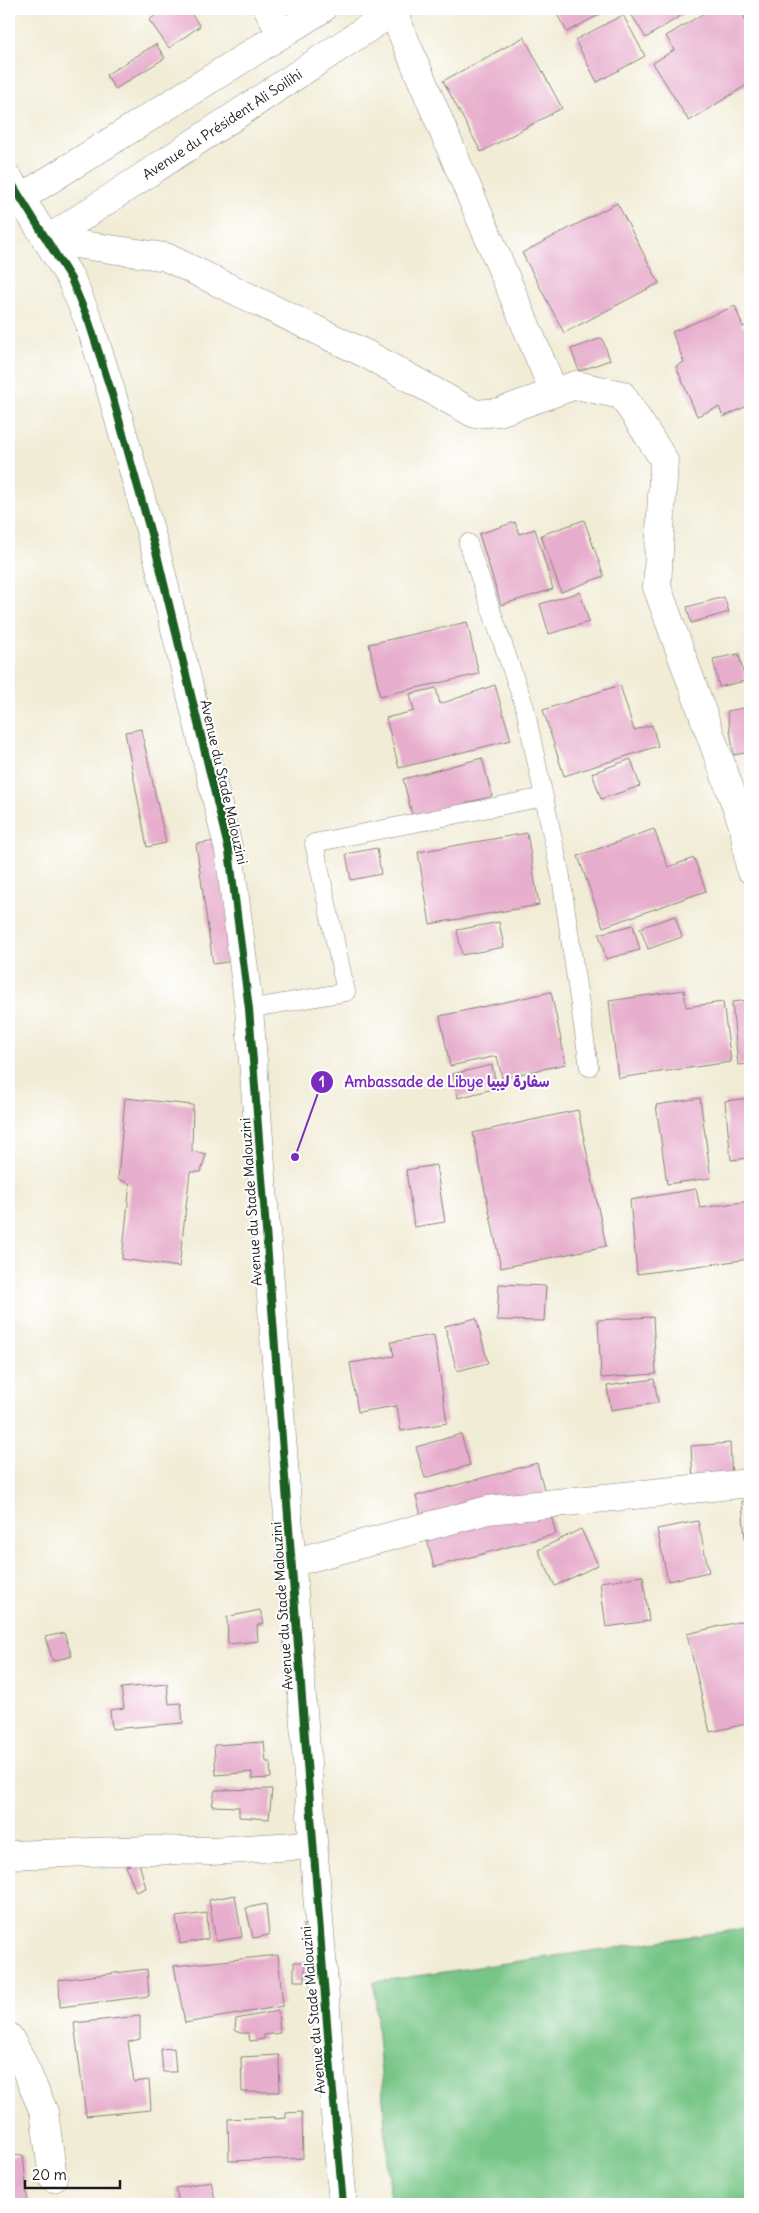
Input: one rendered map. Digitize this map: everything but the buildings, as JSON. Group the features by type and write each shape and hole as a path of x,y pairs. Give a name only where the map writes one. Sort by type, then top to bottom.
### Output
{"street":[{"path":"268,9 281,34"},
{"path":"14,189 322,9"},
{"path":"395,10 554,392"},
{"name":"Avenue du Président Ali Soilihi","path":"43,234 395,10"},
{"name":"Avenue du Stade Malouzini","path":"14,189 71,279 89,322 158,559 229,851 249,1009 313,1844 343,2204"},
{"path":"43,234 166,257 370,356 475,414 499,412 576,385 622,395 664,460 657,587 744,828 750,870"},
{"path":"291,1563 488,1510 750,1482"},
{"path":"9,1855 149,1850 211,1851 313,1844"},
{"path":"9,2037 22,2061 44,2112 53,2178"}],"lane":[{"path":"468,543 525,708 561,876 588,1067"},
{"path":"249,1009 346,992 314,842 544,797"}],"green space":[{"path":"750,1928 750,2204 391,2204 374,1982"}],"cycle path":[{"path":"9,179 71,279 89,322 111,391 158,559 229,851 249,1009 328,2036 343,2204"}],"place":[{"name":"Ambassade de Libye سفارة ليبيا","path":"295,1157"}]}
